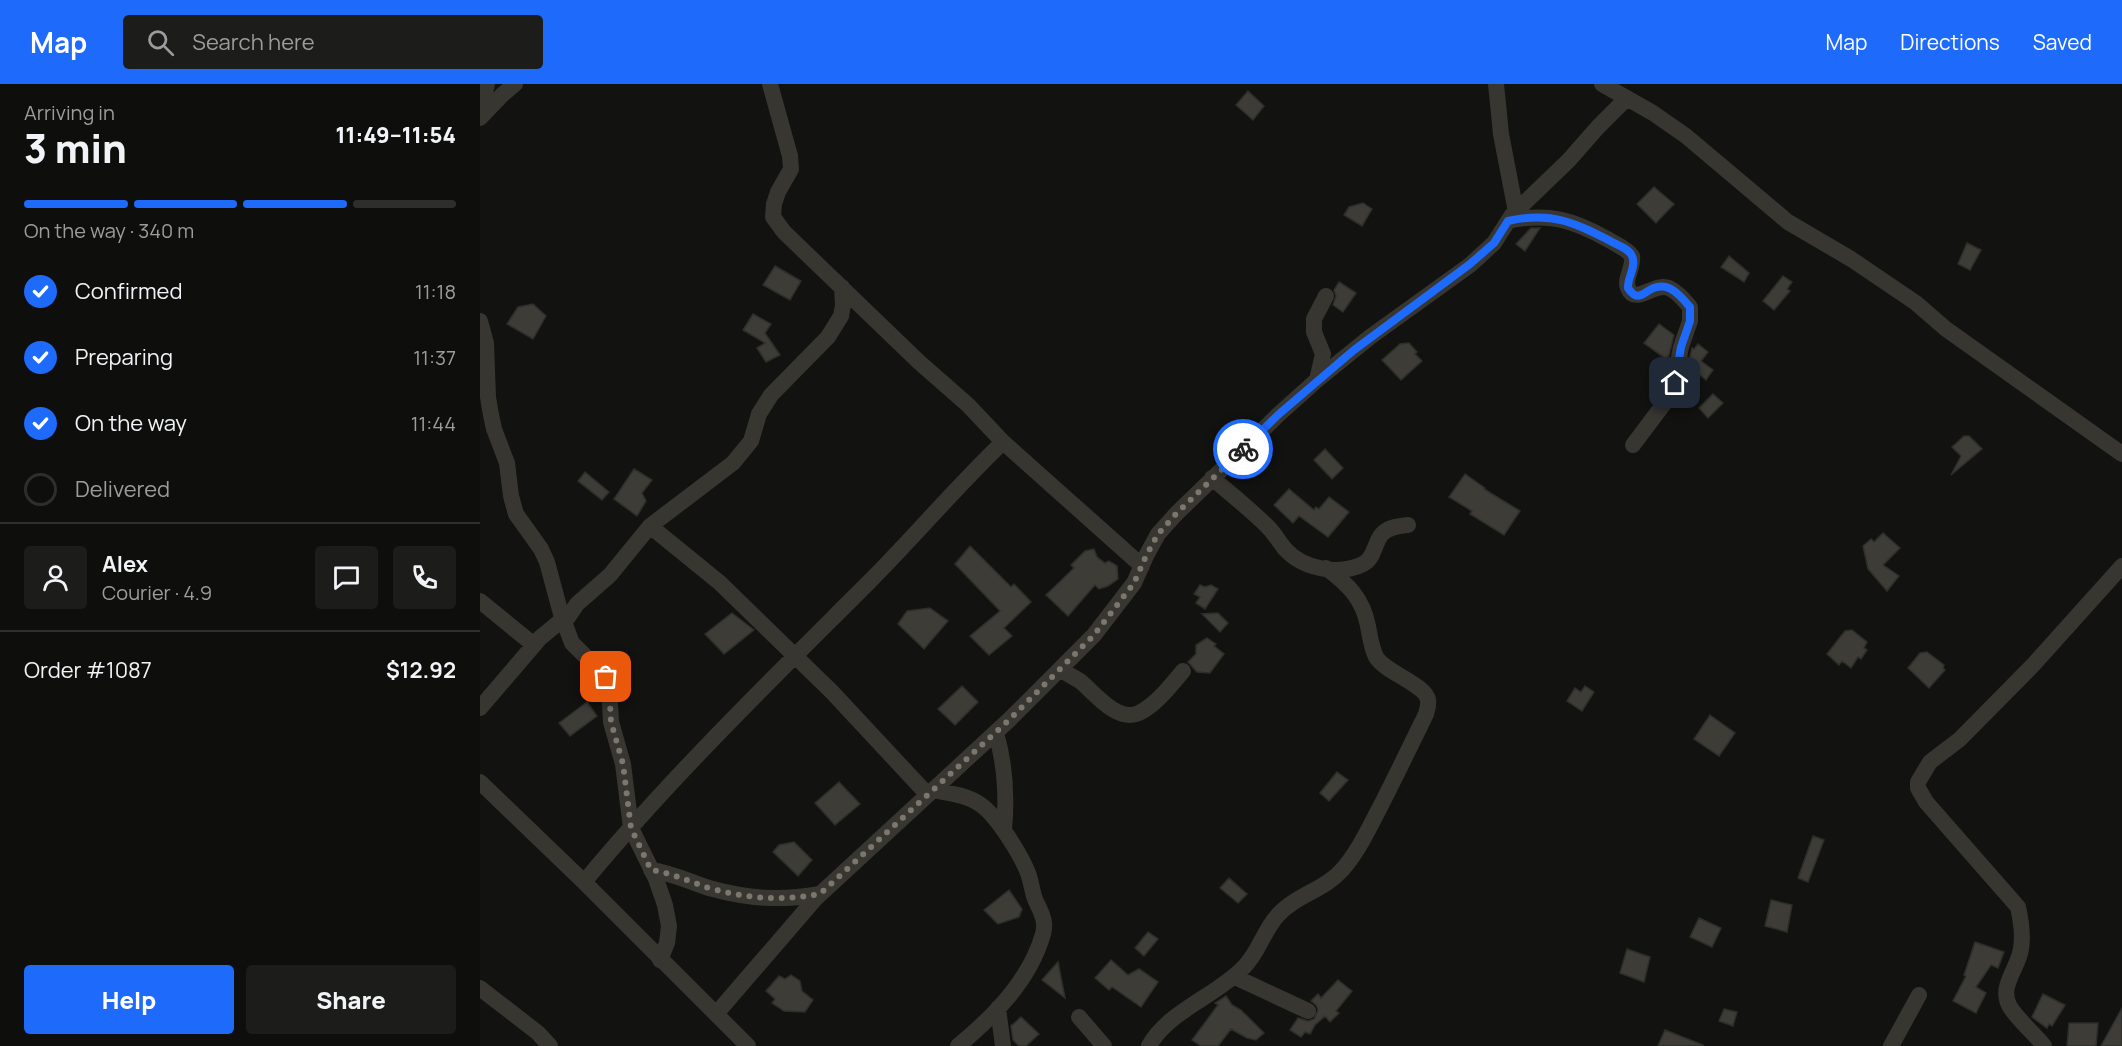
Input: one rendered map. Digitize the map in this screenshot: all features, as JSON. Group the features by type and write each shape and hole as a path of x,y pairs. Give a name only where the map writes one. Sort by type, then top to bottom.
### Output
{"street":[{"path":"480,116 487,84"},
{"path":"480,116 515,84"},
{"path":"770,84 790,156 791,169 774,204 773,217 784,232 919,362 968,405 1003,442 1142,566"},
{"path":"1496,84 1512,217"},
{"path":"1602,84 1686,136 1788,222 1851,259 1916,303 1946,329 2122,454"},
{"path":"716,1014 820,894 996,733 1094,635 1134,583 1158,534 1212,478 1317,380 1370,337 1470,264 1494,243 1512,217 1627,98"},
{"path":"1512,217 1548,217 1566,220 1592,231 1622,247 1632,256 1633,264 1627,283 1633,294 1637,296 1644,294 1657,287 1669,288 1690,307 1690,321 1681,347 1672,393 1633,445"},
{"path":"480,708 534,645 564,621 577,604 610,575 650,525 733,463 751,441 759,414 771,395 828,337 840,316 843,305 842,287"},
{"path":"1317,380 1323,354 1314,332 1314,319 1326,296"},
{"path":"481,330 491,415 507,463 516,514 542,549 572,643 606,677 609,685 611,722 623,764 631,828 665,905 669,926 667,943 660,960"},
{"path":"584,882 691,760 931,519 966,478 1003,442"},
{"path":"1212,478 1270,528 1285,549 1312,567 1337,570 1366,563 1383,532 1393,527 1407,525"},
{"path":"650,525 720,583 930,792 965,797 977,802 1004,830 1027,871 1034,897 1044,919 1044,931 1038,949 1015,990 977,1030 958,1046"},
{"path":"2044,1046 2010,1006 2006,997 2005,989 2016,968 2021,950 2018,907 1926,802 1918,788 1918,782 1930,762 1977,723 2042,656 2122,566"},
{"path":"1149,1046 1154,1037 1173,1019 1235,976 1251,961 1265,931 1278,914 1310,891 1332,880 1343,869 1369,830 1428,706 1425,693 1388,669 1377,657 1371,644 1364,610 1358,596 1343,580 1326,568"},
{"path":"480,601 534,645"},
{"path":"1060,669 1116,711 1131,715 1150,705 1183,671"},
{"path":"996,733 1000,746 1006,800 1004,830"},
{"path":"480,782 748,1046"},
{"path":"651,870 758,899 820,894"},
{"path":"1235,976 1308,1011"},
{"path":"480,988 538,1033 550,1046"},
{"path":"1890,1046 1919,994"},
{"path":"998,1008 1003,1046"},
{"path":"1078,1017 1104,1046"}],"building":[{"path":"1248,91 1264,106 1253,120 1236,105"},
{"path":"1654,187 1674,204 1656,223 1637,204"},
{"path":"1363,203 1372,209 1362,226 1344,215 1349,207"},
{"path":"1531,228 1540,228 1525,251 1516,244"},
{"path":"1967,243 1981,250 1970,270 1958,264"},
{"path":"1729,256 1749,273 1744,282 1721,267"},
{"path":"775,266 801,281 790,300 763,285"},
{"path":"1783,276 1792,282 1787,289 1790,291 1774,310 1763,301"},
{"path":"1339,282 1356,293 1343,312 1333,305 1336,296 1334,290"},
{"path":"533,304 546,316 533,339 507,324 518,307"},
{"path":"753,314 771,324 765,333 780,355 766,362 757,348 765,343 743,330"},
{"path":"1659,324 1674,335 1666,359 1644,343"},
{"path":"1409,343 1422,361 1401,380 1382,360 1400,344"},
{"path":"1698,344 1708,352 1701,361 1713,370 1706,380 1688,365 1692,348 1694,349"},
{"path":"1713,394 1723,403 1708,418 1699,408"},
{"path":"1964,436 1969,436 1982,449 1951,475 1961,456 1952,447"},
{"path":"1325,449 1343,468 1332,479 1314,460"},
{"path":"634,469 652,480 642,493 646,501 637,516 614,499"},
{"path":"585,472 609,492 602,500 578,481"},
{"path":"1465,474 1484,489 1520,511 1504,535 1470,514 1472,511 1449,497"},
{"path":"1289,489 1314,510 1316,507 1319,509 1329,497 1349,512 1328,537 1299,516 1293,523 1274,505"},
{"path":"1883,533 1900,548 1883,565 1899,576 1887,591 1868,569 1863,546 1871,539 1874,542"},
{"path":"970,546 1011,587 1014,584 1031,602 1004,628 1012,636 989,655 970,636 1000,611 955,564"},
{"path":"1094,549 1097,557 1105,563 1109,561 1117,566 1118,579 1099,589 1095,585 1068,616 1046,595 1074,568 1071,565 1085,551"},
{"path":"1200,585 1205,587 1211,585 1218,589 1205,609 1196,603 1200,597 1194,594"},
{"path":"930,608 948,621 924,649 898,624 907,611"},
{"path":"732,613 754,630 724,654 705,634"},
{"path":"1218,613 1228,623 1220,632 1202,614"},
{"path":"1852,630 1867,642 1864,648 1867,650 1861,659 1858,657 1851,668 1842,661 1839,665 1827,654 1845,631"},
{"path":"1207,638 1224,654 1210,673 1197,672 1188,662 1196,654 1196,645"},
{"path":"1927,652 1944,665 1945,670 1929,688 1908,668 1920,653"},
{"path":"962,686 978,702 955,725 938,709"},
{"path":"1585,686 1594,692 1582,711 1567,701 1575,688 1581,692"},
{"path":"587,702 597,716 570,736 559,723"},
{"path":"1710,715 1735,733 1719,756 1694,739"},
{"path":"1337,772 1348,780 1329,801 1320,793"},
{"path":"839,782 860,804 835,825 815,803"},
{"path":"1813,836 1824,840 1808,882 1798,878"},
{"path":"794,842 812,860 798,876 773,852 779,845"},
{"path":"1229,878 1247,894 1238,903 1220,888"},
{"path":"1009,890 1022,909 1019,917 998,924 984,910"},
{"path":"1771,900 1792,905 1787,932 1765,926"},
{"path":"1699,918 1721,928 1712,947 1690,937"},
{"path":"1148,932 1158,939 1144,956 1135,948"},
{"path":"1975,942 2004,952 1998,968 1991,965 1976,987 1986,993 1976,1013 1953,1001 1966,976 1964,975"},
{"path":"1627,949 1650,957 1644,982 1620,973"},
{"path":"1111,960 1128,975 1139,969 1158,982 1141,1007 1112,987 1109,990 1095,978"},
{"path":"1058,962 1065,998 1042,980"},
{"path":"791,975 800,981 802,991 813,1000 805,1012 784,1011 772,1003 775,999 766,991 779,976 785,979"},
{"path":"1338,980 1352,991 1336,1011 1339,1013 1330,1022 1325,1016 1315,1025 1310,1034 1305,1032 1301,1037 1290,1030 1298,1018 1308,1021 1314,1019 1318,1010 1311,1001 1318,994 1321,998"},
{"path":"2043,994 2065,1005 2052,1026 2049,1024 2047,1028 2032,1017"},
{"path":"1226,996 1232,1005 1241,1010 1264,1033 1256,1040 1231,1029 1218,1046 1201,1046 1192,1040 1218,1005 1215,1003"},
{"path":"2122,1008 2122,1046 2101,1046"},
{"path":"1724,1009 1737,1012 1733,1026 1719,1021"},
{"path":"1021,1017 1039,1034 1026,1046 1019,1046 1013,1040 1011,1026"},
{"path":"2069,1023 2098,1023 2096,1046 2067,1046"},
{"path":"1665,1030 1703,1045 1703,1046 1658,1046"}],"way so far":[{"path":"606,677 609,685 611,722 623,764 631,828 651,870 758,899 820,894 971,756 1094,635 1134,583 1158,534 1243,449"}],"route":[{"path":"1243,449 1317,380 1370,337 1470,264 1494,243 1508,221 1529,217 1566,220 1622,247 1630,253 1633,260 1627,283 1629,291 1637,296 1657,287 1669,288 1690,307 1690,321 1681,347 1675,383"}]}
